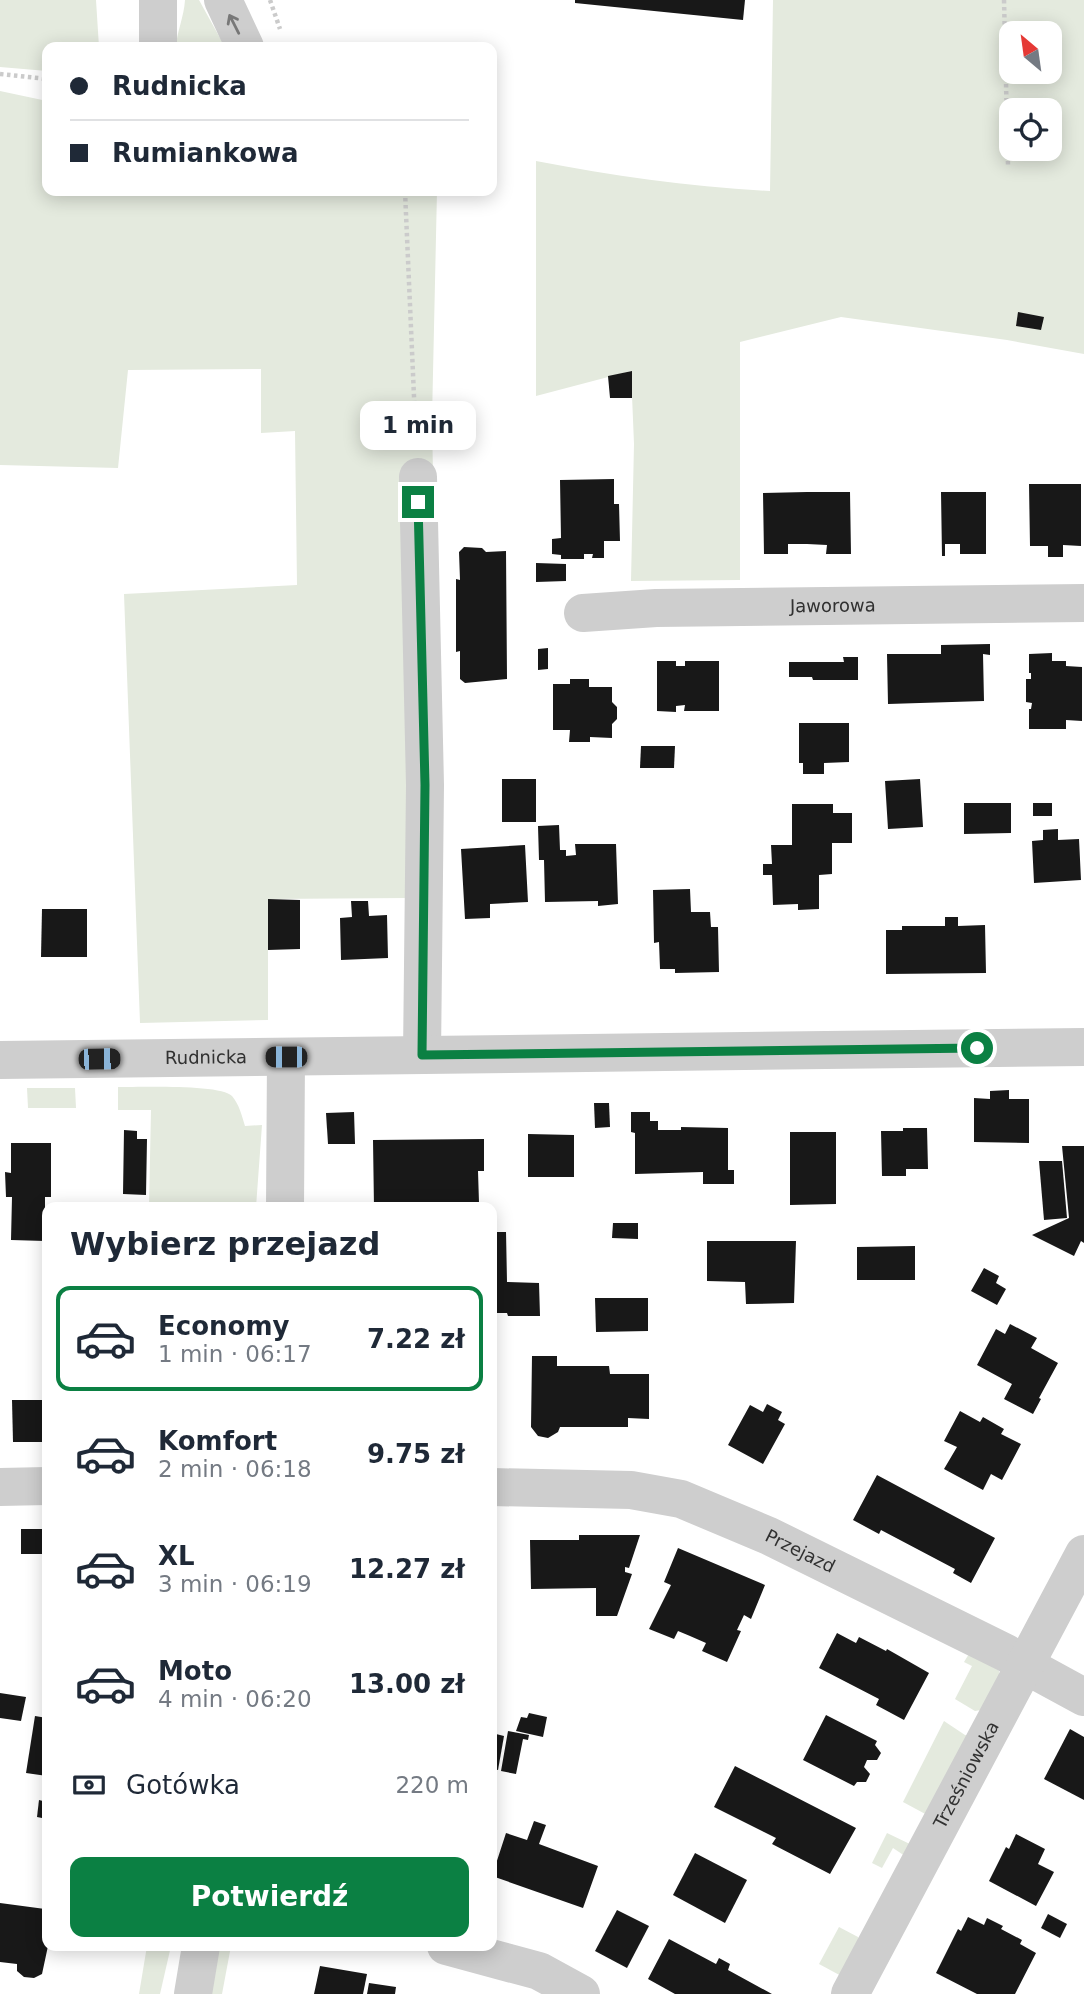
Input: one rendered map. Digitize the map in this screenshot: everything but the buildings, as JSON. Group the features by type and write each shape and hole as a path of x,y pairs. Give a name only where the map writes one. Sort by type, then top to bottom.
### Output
{"street":[{"path":"158,0 158,42"},
{"path":"223,0 243,42"},
{"path":"418,477 425,785 422,1055"},
{"name":"Jaworowa","path":"583,613 656,608 1084,603"},
{"name":"Rudnicka","path":"0,1060 1084,1047"},
{"path":"285,1202 286,1057"},
{"path":"0,1487 42,1486"},
{"name":"Przejazd","path":"497,1487 631,1490 681,1499 769,1536 1006,1653 1084,1697"},
{"name":"Trześniowska","path":"850,1994 1084,1554"},
{"path":"193,1994 200,1951"},
{"path":"465,1951 539,1971 581,1994"}],"path":[{"path":"1004,0 1008,165"},
{"path":"0,74 42,78"},
{"path":"405,196 418,477"}],"shaded area":[{"path":"0,0 96,0 99,42 42,42 42,71 0,67"},
{"path":"185,0 199,0 222,42 177,42"},
{"path":"773,0 1084,0 1084,354 1007,340 841,317 740,342 740,580 631,581 634,444 631,371 536,396 536,161 711,187 770,191"},
{"path":"0,91 42,100 42,196 437,196 432,419 435,586 408,898 268,899 268,1020 140,1023 124,594 297,585 295,431 261,433 261,369 128,370 118,468 0,465"},
{"path":"118,1087 197,1088 225,1092 232,1096 245,1126 262,1125 256,1202 149,1202 151,1110 118,1110"},
{"path":"27,1088 75,1088 76,1108 28,1108"},
{"path":"972,1649 999,1671 1000,1676 981,1710 975,1711 955,1699 972,1666 964,1662"},
{"path":"944,1721 965,1735 972,1736 929,1816 903,1802"},
{"path":"887,1833 914,1846 908,1858 893,1848 882,1868 872,1863"},
{"path":"839,1927 858,1937 862,1944 845,1978 819,1964"},
{"path":"146,1951 170,1951 160,1994 139,1994"},
{"path":"216,1951 230,1951 222,1994 205,1994"}],"route":[{"path":"418,502 425,785 422,1055 977,1048"}]}
